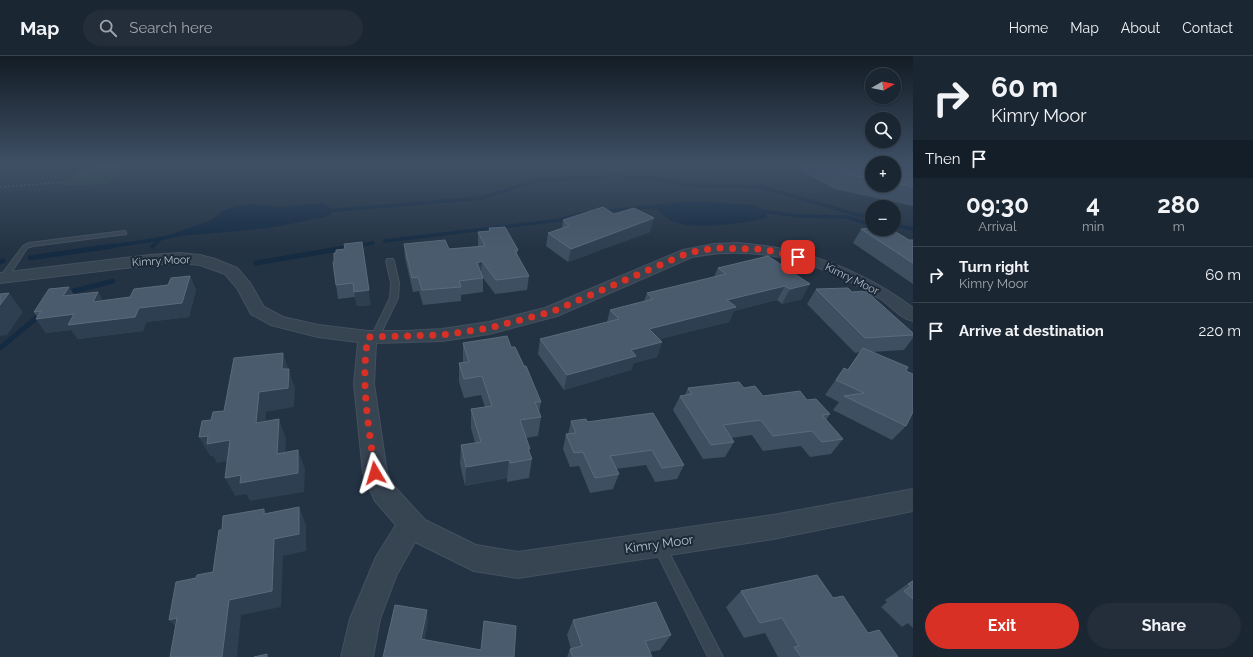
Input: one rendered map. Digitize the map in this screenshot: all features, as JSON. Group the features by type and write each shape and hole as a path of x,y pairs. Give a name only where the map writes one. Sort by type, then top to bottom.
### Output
{"street":[{"name":"Kimry Moor","path":"2,278 150,260 180,258 200,260 210,262 231,271 244,286 257,310 277,321 318,331 372,337 442,335 489,328 551,312 688,253 714,248 763,249 788,254 824,265 856,278 887,296 913,316"},
{"name":"Kimry Moor","path":"372,337 365,355 364,384 375,473 384,493 416,529 474,558 518,565 773,527 913,500"},
{"path":"357,657 366,619 386,567 411,524"}],"lane":[{"path":"2,278 26,247 31,244 124,233"},
{"path":"372,337 394,298 395,284 390,261"},
{"path":"658,544 716,657"}],"water":[{"path":"692,201 755,205 766,211 767,218 732,224 705,226 681,224 672,221 652,205"},
{"path":"321,203 327,205 332,210 330,215 269,228 181,236 153,242 154,238 170,235 211,220 224,210 236,206 249,204 281,207"}],"building":[{"path":"603,207 614,214 634,208 654,218 571,249 548,233 569,226 563,220"},
{"path":"505,227 518,250 515,251 529,276 496,280 482,261 477,263 483,278 459,281 461,287 422,290 418,277 412,278 404,244 445,240 449,249 485,246 478,232 490,231 489,228"},
{"path":"901,235 909,240 913,240 913,263 872,236"},
{"path":"362,242 369,290 354,292 353,283 336,285 333,262 334,253 336,253 336,250 345,249 344,244"},
{"path":"768,256 810,284 790,289 785,286 727,300 736,307 649,329 662,342 631,350 636,356 567,375 540,339 619,319 610,310 653,299 647,293 726,274 718,268"},
{"path":"190,276 182,303 139,308 135,317 68,325 74,314 36,319 41,311 34,312 49,289 69,287 63,296 98,292 93,302 130,297 134,289 168,285 171,278"},
{"path":"848,288 852,292 866,291 913,333 913,335 865,338 816,289"},
{"path":"9,293 0,305 0,294"},
{"path":"507,336 511,347 515,347 524,366 526,366 541,402 535,402 541,417 520,420 532,459 510,463 509,460 466,467 461,445 481,442 471,409 492,406 482,376 464,379 459,363 469,362 463,343"},
{"path":"863,348 908,367 906,371 913,374 913,412 906,426 844,396 864,393 836,380 844,368 848,370"},
{"path":"283,353 282,369 289,369 288,388 259,392 256,423 279,419 277,454 298,450 298,473 240,483 241,475 225,478 230,440 207,444 208,436 199,437 202,421 211,420 213,412 224,411 234,358"},
{"path":"739,382 744,388 755,386 763,396 800,391 807,400 816,399 830,414 822,415 843,439 822,442 812,431 773,436 761,420 723,425 734,442 711,445 680,396 692,394 688,388"},
{"path":"653,413 684,465 662,468 652,450 610,456 619,474 595,478 583,452 574,453 566,434 576,433 571,421 586,419 587,422"},
{"path":"299,507 299,534 274,539 272,591 229,600 222,657 170,657 177,618 169,620 176,582 196,578 197,575 213,572 219,530 222,530 223,516 264,509 264,514"},
{"path":"817,575 833,598 843,596 868,633 879,630 898,657 801,657 794,647 799,646 782,618 760,623 741,591"},
{"path":"913,581 913,599 904,591 911,586 908,584"},
{"path":"656,602 671,635 645,641 652,657 573,657 570,649 582,646 573,620"},
{"path":"395,605 427,610 421,639 481,650 484,621 516,626 514,657 383,657"},
{"path":"267,654 267,657 254,657"}],"waterway":[{"path":"326,211 482,198 497,193"},
{"path":"783,193 865,217"},
{"path":"602,212 645,207 663,209"},
{"path":"760,211 799,216 847,217 865,223"},
{"path":"385,241 560,220 580,214 590,213"},
{"path":"901,226 913,229"},
{"path":"106,247 160,239"},
{"path":"152,247 159,240"},
{"path":"350,247 373,243"},
{"path":"30,258 112,246"},
{"path":"256,263 356,246"},
{"path":"66,293 113,281"},
{"path":"0,348 41,314"}],"route":[{"path":"375,473 364,384 365,355 368,337 442,335 489,328 551,312 688,253 714,248 738,247 763,249 798,257"}]}
